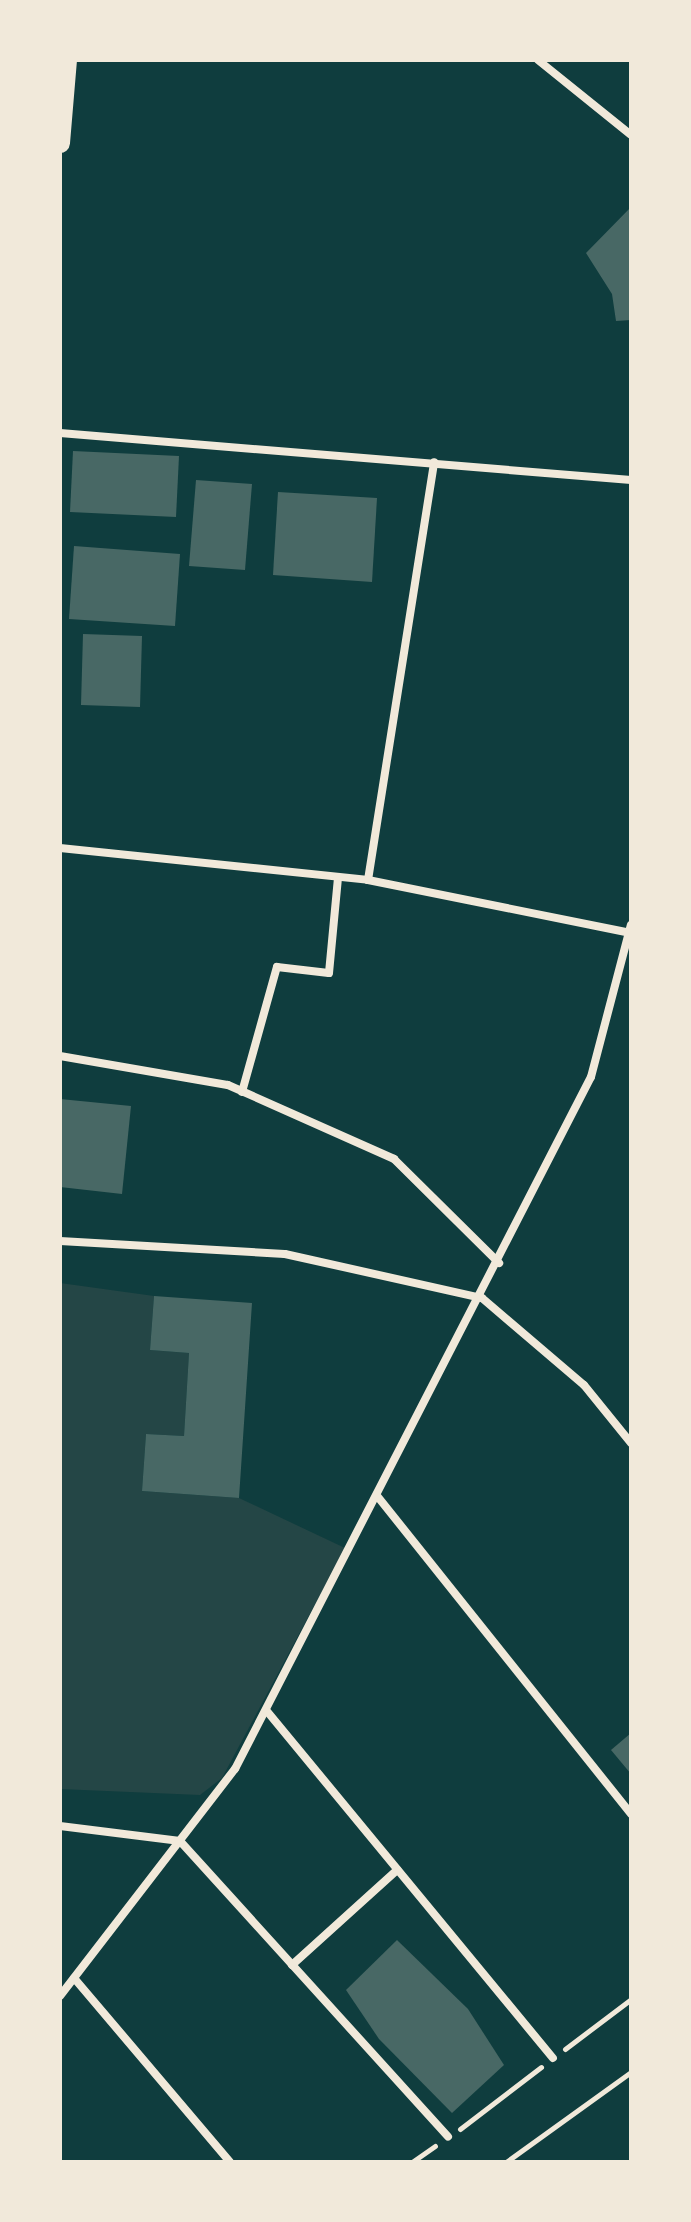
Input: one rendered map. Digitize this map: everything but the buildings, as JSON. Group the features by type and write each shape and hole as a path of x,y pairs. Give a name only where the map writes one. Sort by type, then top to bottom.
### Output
{"main road":[{"path":"60,143 67,60"}],"street":[{"path":"538,60 631,135"},
{"path":"60,433 631,480"},
{"path":"368,880 434,462"},
{"path":"60,848 368,880 628,929 591,1077 482,1298 235,1769 60,1996"},
{"path":"242,1092 277,967 329,973 338,877"},
{"path":"60,1056 242,1092 394,1159 499,1263"},
{"path":"60,1241 285,1254 482,1298 584,1385 631,1443"},
{"path":"378,1497 631,1814"},
{"path":"266,1710 553,2058"},
{"path":"60,1826 180,1841 448,2137"},
{"path":"292,1965 397,1870"},
{"path":"74,1978 230,2162"}],"path":[{"path":"412,2162 631,1999"},
{"path":"506,2162 631,2072"}],"shaded area":[{"path":"60,1283 154,1296 150,1350 189,1353 184,1436 146,1434 142,1491 239,1498 345,1548 222,1778 200,1795 60,1789"}]}
